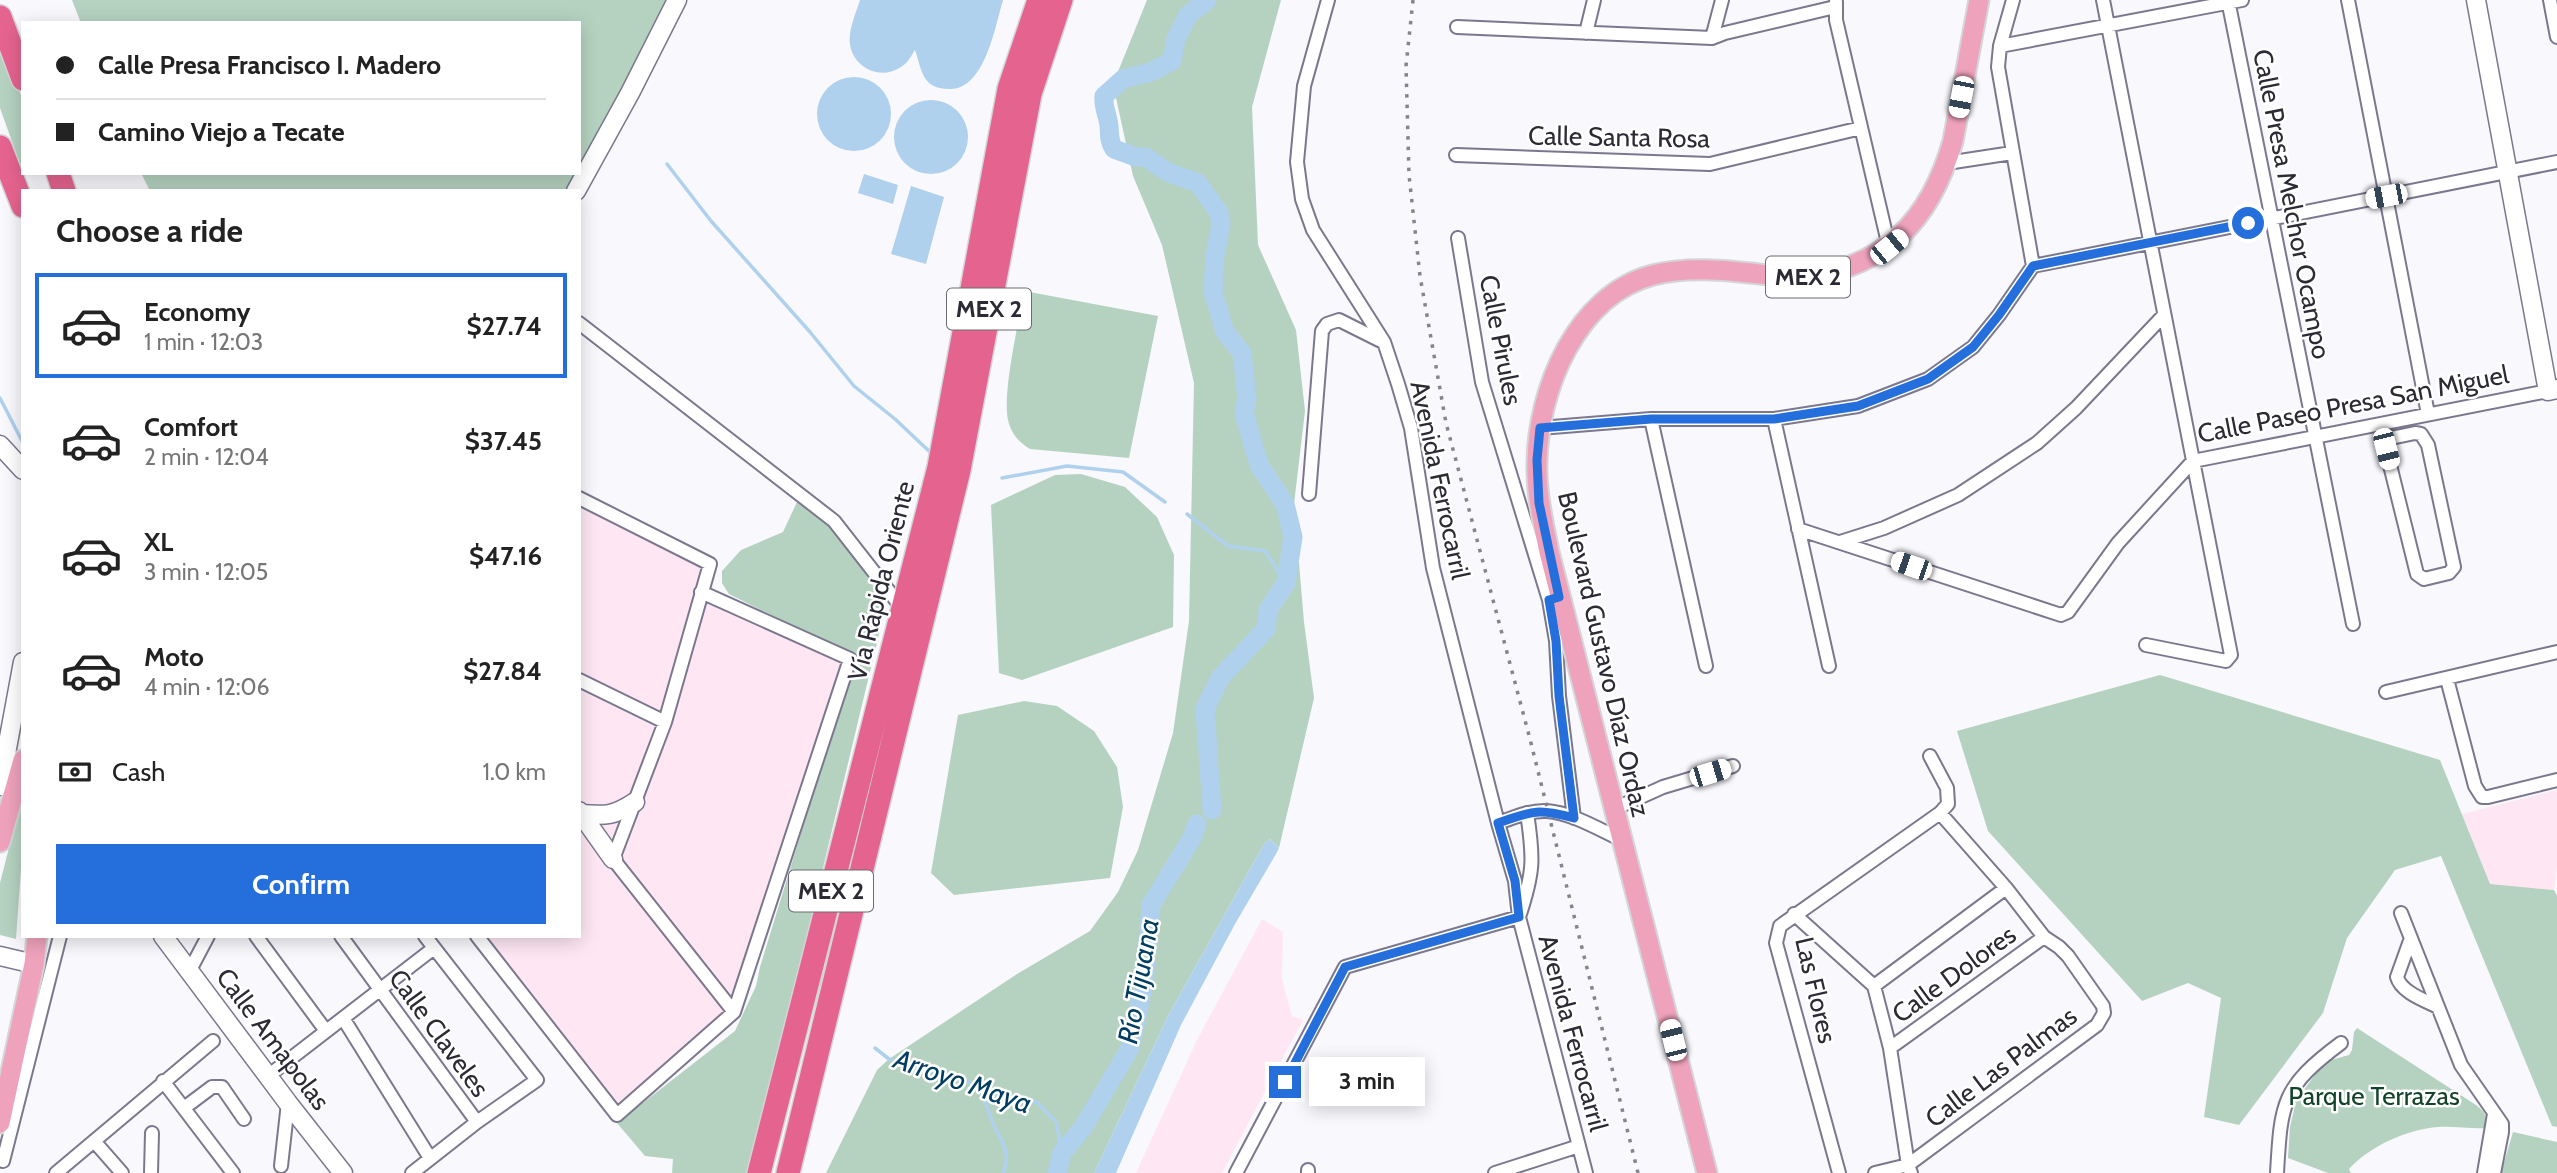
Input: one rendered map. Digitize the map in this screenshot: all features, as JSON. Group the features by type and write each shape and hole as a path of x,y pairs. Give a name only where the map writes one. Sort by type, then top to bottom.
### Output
{"highway":[{"name":"Vía Rápida Oriente","path":"759,1173 939,467 1009,89 1039,0"},
{"name":"MEX 2","path":"788,1173 959,470 1030,94 1061,0"},
{"path":"0,17 21,74"},
{"path":"0,147 21,201"}],"main road":[{"name":"Boulevard Gustavo Díaz Ordaz","path":"1707,1173 1614,809 1554,599 1539,503 1537,460 1540,428 1553,380 1570,344 1593,312 1620,289 1650,276 1681,271 1801,278 1816,276 1849,267 1889,247 1902,237 1923,210 1947,163 1976,3"},
{"path":"0,842 21,767"},
{"path":"0,1123 34,964 37,938"}],"street":[{"path":"577,189 677,0"},
{"name":"Avenida Ferrocarril","path":"1328,0 1304,86 1297,162 1302,199 1312,230 1384,342 1411,429 1433,568 1515,881 1519,917 1586,1173"},
{"path":"1586,33 1594,0"},
{"path":"1712,38 1722,0"},
{"path":"2014,0 2000,46 1998,67 2033,266"},
{"path":"2104,0 2231,654 2226,661 2146,645"},
{"path":"2000,46 2242,0"},
{"path":"2348,0 2428,414"},
{"path":"2476,0 2553,390"},
{"path":"2550,0 2557,37"},
{"name":"Calle Presa Melchor Ocampo","path":"2228,1 2353,624"},
{"path":"1457,27 1712,38 1835,4 1836,20 1889,247"},
{"name":"Calle Santa Rosa","path":"1456,155 1710,164 1861,128"},
{"path":"1947,163 2012,153"},
{"path":"1540,428 1651,419 1774,419 1858,406 1928,379 1973,347 2033,266 2557,162"},
{"name":"Calle Pirules","path":"1458,239 1482,382 1554,599 1559,696 1574,818"},
{"path":"1798,529 1839,542 1922,512 1958,495 2037,443 2076,408 2164,316"},
{"path":"1309,495 1322,331 1327,324 1339,320 1384,342"},
{"path":"581,325 834,521 902,608"},
{"name":"Calle Paseo Presa San Miguel","path":"1839,542 2061,615 2068,611 2118,543 2193,461 2553,390"},
{"path":"1651,419 1706,666"},
{"path":"1774,419 1829,666"},
{"path":"2401,420 2405,436"},
{"path":"2421,434 2425,438 2454,566 2449,573 2424,579 2417,575 2386,449 2389,440 2405,436 2421,434"},
{"path":"0,445 21,468"},
{"path":"581,499 710,564 665,722 614,859"},
{"path":"479,938 617,1115 734,1012 850,659 701,592"},
{"path":"2386,692 2557,652"},
{"path":"0,786 5,715 21,668"},
{"path":"2447,679 2475,786 2482,797 2557,780"},
{"path":"581,681 665,722"},
{"path":"1930,757 1949,797 1948,804 1940,813"},
{"path":"1614,809 1663,787 1733,766"},
{"path":"581,813 604,816 617,814 635,802"},
{"path":"1498,823 1527,813 1547,811 1574,818 1620,839"},
{"path":"1236,1173 1345,967 1519,917 1530,883 1533,860 1527,813"},
{"name":"Calle Las Palmas","path":"1875,1173 1910,1169 2097,1025 2104,1013 2103,1006 2068,956 2044,937 2006,888 1940,813"},
{"name":"Las Flores","path":"1839,1173 1776,943 1780,926 1940,813"},
{"path":"581,814 734,1012"},
{"path":"1874,986 2006,888"},
{"path":"2401,913 2460,1065 2494,1114 2494,1173"},
{"path":"1794,914 1874,986 1890,1048 1910,1169"},
{"name":"Calle Dolores","path":"1890,1048 2044,937"},
{"path":"10,1173 1,1159 59,938"},
{"name":"Calle Amapolas","path":"164,938 343,1173"},
{"path":"189,972 207,938"},
{"path":"257,938 326,1031"},
{"name":"Calle Claveles","path":"342,938 477,1122"},
{"path":"412,1173 477,1122 537,1080 426,938"},
{"path":"2411,938 2397,977 2398,982 2438,1007"},
{"path":"268,1076 434,948"},
{"path":"0,956 34,964"},
{"path":"343,1018 430,1158"},
{"path":"56,1173 213,1041"},
{"path":"2277,1173 2282,1113 2291,1090 2314,1063 2341,1043"},
{"path":"163,1082 233,1173"},
{"path":"184,1108 217,1085 222,1087 244,1119"},
{"path":"281,1166 288,1103"},
{"path":"151,1173 152,1133"},
{"path":"94,1141 122,1173"},
{"path":"2484,1173 2495,1143"},
{"path":"1495,1173 1579,1146"}],"shaded area":[{"path":"581,499 710,564 701,592 850,659 734,1012 617,1115 479,938 581,938"},
{"path":"2557,790 2557,868 2554,890 2490,885 2462,814"},
{"path":"1262,919 1283,932 1282,979 1292,1016 1303,1020 1222,1173 1136,1173 1196,1042"}],"green space":[{"path":"72,0 677,0 577,189 149,189 142,175 581,175 581,21 80,21"},
{"path":"1147,0 1281,0 1252,107 1258,245 1296,330 1305,411 1294,504 1304,622 1314,698 1279,848 1270,839 1264,844 1169,1014 1094,1173 826,1173 877,1070 889,1059 1017,974 1090,931 1118,892 1138,850 1173,733 1189,621 1194,383 1162,245 1133,176 1113,84"},
{"path":"0,39 21,96 21,166 0,108"},
{"path":"1024,291 1158,316 1129,458 1030,449 1013,433 1008,420 1007,392"},
{"path":"1081,474 1125,487 1157,517 1174,555 1173,627 1022,680 999,673 991,505 1055,475"},
{"path":"797,502 831,524 878,592 884,613 750,1173 672,1173 673,1159 645,1156 617,1123 735,1031 756,986 855,657 729,594 722,583 722,571 741,550 783,532"},
{"path":"2160,675 2440,760 2490,884 2554,890 2557,896 2557,1127 2552,1126 2441,856 2395,870 2347,938 2323,1013 2239,1125 2204,1117 2221,998 2188,983 2142,1001 1988,831 1957,731"},
{"path":"1024,701 1057,706 1094,731 1117,767 1123,807 1110,878 954,895 931,873 958,715"},
{"path":"21,801 21,868 16,939 0,935 0,883"},
{"name":"Parque Terrazas","path":"2357,1028 2476,1105 2488,1121 2487,1128 2437,1127 2401,1136 2367,1153 2349,1169 2351,1173 2328,1173 2288,1158 2290,1127 2296,1101 2324,1062 2349,1055"},
{"path":"2513,1132 2557,1142 2557,1173 2501,1173"}],"water":[{"path":"860,0 1003,0 992,40 980,68 963,86 951,89 928,82 915,50 906,64 893,71 877,72 862,66 856,60 850,44 850,33"},
{"path":"847,77 861,77 875,83 885,93 891,114 885,135 875,145 861,151 847,151 833,145 823,135 817,121 817,107 823,93 833,83"},
{"path":"924,100 938,100 952,106 962,116 968,137 962,158 952,168 938,174 924,174 910,168 900,158 894,144 894,130 900,116 910,106"},
{"path":"864,174 898,185 893,204 858,193"},
{"path":"911,186 944,197 926,264 891,254"},
{"path":"1270,839 1279,848 1181,1025 1116,1173 1094,1173 1169,1014 1264,844"}],"waterway":[{"name":"Río Tijuana","path":"1207,0 1188,15 1176,39 1172,61 1151,72 1123,79 1104,96 1104,105 1114,149 1136,157 1146,157 1167,172 1198,183 1219,213 1221,224 1215,255 1213,292 1225,332 1242,353 1247,399 1244,413 1259,465 1285,504 1293,537 1286,583 1268,610 1266,629 1220,678 1205,709 1212,810"},
{"path":"667,164 711,221 810,332 854,386 931,453"},
{"name":"Arroyo Maya","path":"0,398 21,439"},
{"path":"1002,478 1067,466 1123,472 1165,502"},
{"path":"1187,514 1228,546 1265,551 1286,583"},
{"name":"Río Tijuana","path":"1057,1173 1062,1153 1084,1126 1130,1048 1144,982 1151,905 1192,838 1197,824"},
{"name":"Arroyo Maya","path":"875,1048 889,1059 974,1084 1013,1101 1037,1102 1056,1122 1062,1153"},
{"path":"975,1086 983,1098 1006,1152 1003,1173"}],"railway":[{"path":"1413,0 1406,66 1409,175 1420,276 1446,423 1530,739 1638,1173"}],"route":[{"path":"1285,1082 1345,967 1519,917 1515,881 1498,823 1527,813 1547,811 1574,818 1559,696 1556,641 1549,600 1559,597 1539,503 1537,460 1540,428 1651,419 1774,419 1858,406 1928,379 1973,347 2033,266 2248,223"}]}
